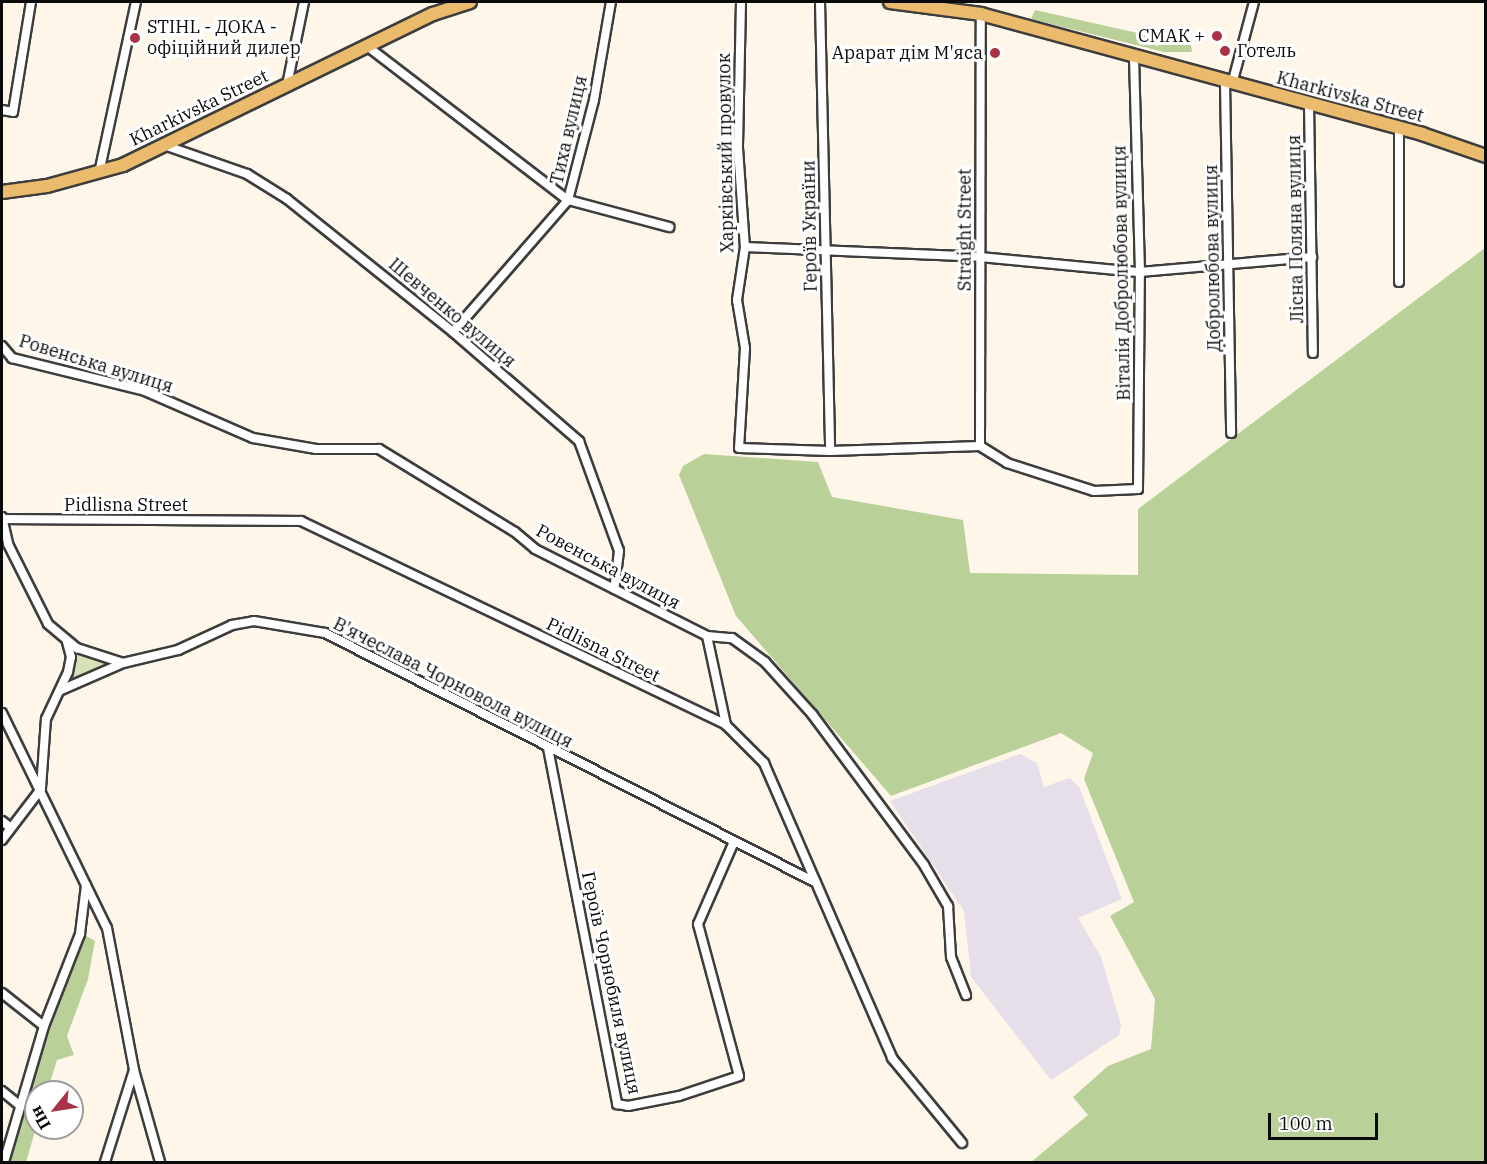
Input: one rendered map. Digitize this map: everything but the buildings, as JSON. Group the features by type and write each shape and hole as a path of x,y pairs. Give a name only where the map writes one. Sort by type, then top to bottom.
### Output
{"main road":[{"name":"Kharkivska Street","path":"2,192 98,174 164,145 455,4 470,2"},
{"name":"Kharkivska Street","path":"890,2 981,14 1134,58 1399,128 1485,156"}],"street":[{"path":"2,111 13,112 31,2"},
{"path":"98,174 136,2"},
{"path":"287,85 304,2"},
{"name":"Тиха вулиця","path":"453,332 568,200 594,100 611,2"},
{"name":"Харківський провулок","path":"741,2 738,148 745,247 737,300 745,348 739,448 830,451"},
{"name":"Героїв України","path":"820,2 830,451"},
{"name":"Добролюбова вулиця","path":"1231,433 1228,263 1229,83 1254,2"},
{"name":"Straight Street","path":"980,446 981,14"},
{"path":"367,46 568,200 669,227"},
{"name":"Віталія Добролюбова вулиця","path":"980,446 1007,463 1094,491 1138,489 1140,272 1134,58"},
{"name":"Лісна Поляна вулиця","path":"1309,104 1313,353"},
{"path":"1399,128 1399,282"},
{"name":"Шевченко вулиця","path":"164,145 247,174 287,199 453,332 579,441 619,551 614,589"},
{"path":"745,247 980,257 1140,272 1312,257"},
{"name":"Ровенська вулиця","path":"2,346 12,358 146,391 253,438 316,449 379,449 515,532 535,549 708,636 732,638 778,675 924,865 948,906 951,957 966,995"},
{"path":"830,451 980,446"},
{"path":"2,518 8,544 41,613 67,642 71,657 61,690 46,719 41,789 2,840"},
{"name":"Pidlisna Street","path":"2,518 301,521 726,726 764,764 892,1058 962,1143"},
{"name":"В'ячеслава Чорновола вулиця","path":"61,690 123,663 178,650 232,625 255,621 325,633 733,844 816,882"},
{"path":"708,636 726,726"},
{"path":"67,642 123,663"},
{"path":"2,713 107,928 134,1070 160,1162"},
{"name":"Героїв Чорнобиля вулиця","path":"548,748 618,1104 628,1106 679,1096 739,1076 698,924 733,844"},
{"path":"2,821 11,828"},
{"path":"4,1162 44,1026 80,934 87,884"},
{"path":"2,993 44,1026"},
{"path":"105,1162 134,1070"},
{"path":"2,1090 19,1106"}],"shaded area":[{"path":"1020,754 1037,763 1044,787 1070,778 1079,787 1122,899 1078,918 1101,957 1121,1025 1119,1035 1051,1080 971,977 964,911 890,801"}],"green space":[{"path":"1035,10 1191,45 1192,52 1164,52 1031,19"},
{"path":"1485,248 1485,1162 1031,1162 1088,1115 1073,1097 1108,1066 1151,1049 1155,999 1110,916 1134,902 1084,779 1093,753 1061,733 891,796 736,616 679,475 683,466 704,454 818,462 832,497 963,520 970,573 1138,575 1138,509"},
{"path":"67,642 123,663 61,690 68,672"},
{"path":"85,935 95,941 88,979 67,1036 74,1055 57,1060 51,1080 28,1080 39,1041"},
{"path":"24,1094 24,1140 32,1140 26,1162 5,1162"}],"place":[{"name":"СМАК +","path":"1217,36"},
{"name":"STIHL - ДОКА - офіційний дилер","path":"135,38"},
{"name":"Готель","path":"1225,51"},
{"name":"Арарат дім М'яса","path":"995,53"}]}
